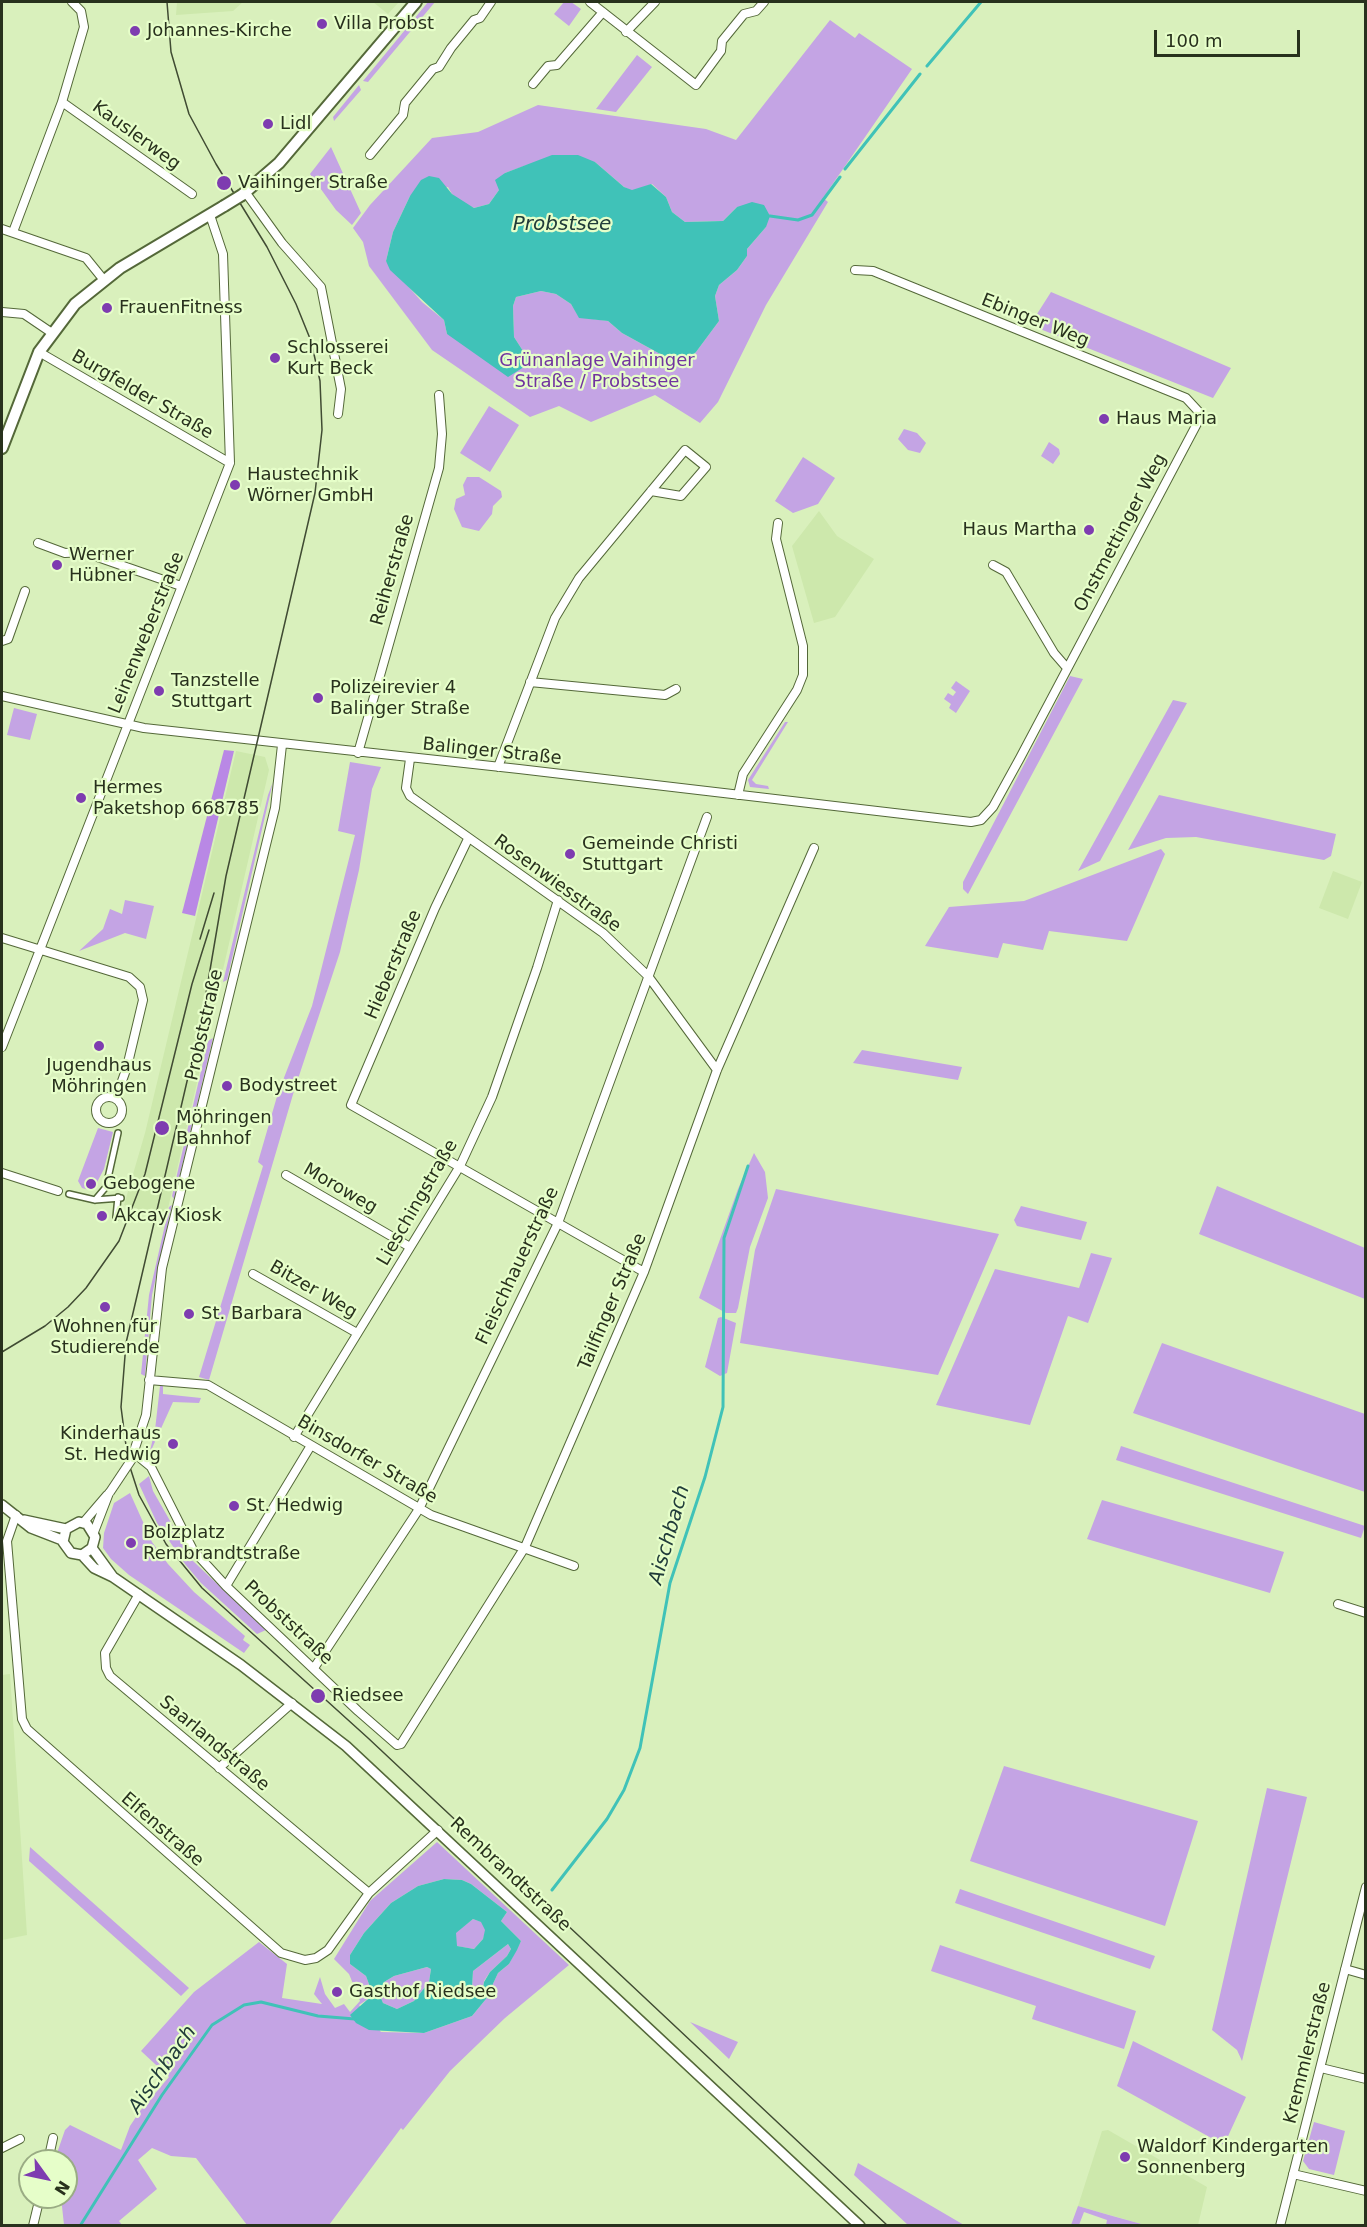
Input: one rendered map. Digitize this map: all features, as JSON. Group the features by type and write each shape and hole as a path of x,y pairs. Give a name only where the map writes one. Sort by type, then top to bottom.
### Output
{"main road":[{"path":"2,448 39,352 75,304 103,279 244,194 279,163 416,2"}],"street":[{"path":"13,232 62,102 84,27 81,11 72,2"},
{"path":"370,155 404,116 405,103 433,69 439,67 474,20 480,18 491,2"},
{"path":"590,2 696,85 722,51 722,41 744,14 756,12 764,2"},
{"path":"627,32 655,2"},
{"path":"533,84 548,66 557,65 603,12"},
{"name":"Kauslerweg","path":"62,102 192,194"},
{"path":"244,194 282,243 321,286 341,388 339,414"},
{"name":"Leinenweberstraße","path":"2,1047 230,463 223,254 210,215"},
{"path":"2,229 86,258 103,279"},
{"name":"Ebinger Weg","path":"855,270 873,271 1186,398 1199,412"},
{"path":"2,312 24,314 52,333"},
{"name":"Burgfelder Straße","path":"39,352 230,463"},
{"name":"Reiherstraße","path":"358,753 439,468 442,434 439,394"},
{"name":"Onstmettinger Weg","path":"981,820 993,807 1200,418 1199,412"},
{"path":"498,767 559,610 579,578 651,491 685,450 706,467 681,496 651,491"},
{"path":"738,795 743,774 797,690 803,675 803,646 776,539 778,523"},
{"path":"38,543 65,553 83,552 182,586"},
{"path":"993,565 1006,572 1054,653 1067,668"},
{"path":"2,641 8,639 25,591"},
{"path":"530,682 665,694 676,689"},
{"name":"Balinger Straße","path":"2,696 127,725 282,745 498,767 970,822 981,820"},
{"name":"Probststraße","path":"83,1523 109,1492 133,1456 146,1415 162,1268 275,808 282,745"},
{"name":"Rosenwiesstraße","path":"410,759 406,788 410,796 603,933 648,975 717,1070"},
{"name":"Fleischhauerstraße","path":"314,1668 419,1509 558,1223 707,817"},
{"name":"Hieberstraße","path":"460,1166 351,1105 435,908 468,838"},
{"name":"Tailfinger Straße","path":"397,1745 405,1740 525,1547 644,1272 717,1070 814,848"},
{"name":"Lieschingstraße","path":"294,1437 460,1166 496,1086 558,900"},
{"path":"2,938 129,977 140,987 143,1000 127,1067 116,1098"},
{"path":"95,1200 106,1187 118,1133"},
{"path":"460,1166 644,1272"},
{"path":"2,1173 58,1191"},
{"name":"Moroweg","path":"285,1175 410,1248"},
{"path":"106,1187 110,1198"},
{"path":"69,1194 95,1200 119,1198 116,1217"},
{"name":"Bitzer Weg","path":"253,1274 357,1333"},
{"name":"Binsdorfer Straße","path":"149,1380 208,1385 419,1509 574,1566"},
{"path":"226,1586 310,1447"},
{"name":"Probststraße","path":"133,1456 151,1467 193,1550 226,1586 397,1745"},
{"name":"Probststraße","path":"94,1532 109,1492"},
{"name":"Rembrandtstraße","path":"2,1505 32,1528 62,1540 71,1553 82,1555 94,1568 114,1577 139,1594 292,1703 346,1746 860,2226"},
{"name":"Rembrandtstraße","path":"20,1518 66,1528 71,1524 83,1523"},
{"name":"Elfenstraße","path":"20,1518 7,1541 22,1719 36,1740 260,1936 292,1958 316,1958 328,1950 369,1893 438,1830"},
{"path":"82,1555 92,1548 95,1538 94,1532 83,1523"},
{"path":"62,1540 66,1528"},
{"name":"Rembrandtstraße","path":"92,1548 114,1577"},
{"name":"Saarlandstraße","path":"139,1594 108,1646 105,1659 110,1676 369,1893"},
{"path":"1338,1604 1365,1613"},
{"path":"219,1768 292,1703"},
{"name":"Kremmlerstraße","path":"1280,2226 1365,1887"},
{"path":"1345,1969 1365,1975"},
{"path":"1321,2068 1365,2079"},
{"path":"51,2149 53,2138"},
{"path":"2,2148 20,2139"},
{"path":"1293,2174 1365,2191"},
{"path":"33,2226 37,2209"}],"shaded area":[{"path":"177,2 243,2 233,11 176,15"},
{"path":"373,2 399,2 388,14"},
{"path":"819,511 837,536 874,559 835,617 814,623 792,546"},
{"path":"224,750 234,751 195,916 182,913"},
{"name":"Möhringen Bahnhof","path":"236,751 265,757 269,770 166,1217 124,1205 145,1133"},
{"path":"1333,871 1362,882 1348,919 1319,908"},
{"path":"10,1674 27,1935 2,1940 2,1675"},
{"name":"Waldorf Kindergarten Sonnenberg","path":"1108,2130 1207,2187 1198,2225 1145,2225 1078,2206 1102,2131"}],"green space":[{"path":"428,2 435,2 368,82 363,81"},
{"path":"564,2 571,2 581,9 569,26 554,14"},
{"name":"Grünanlage Vaihinger Straße / Probstsee","path":"830,20 855,38 859,33 912,69 823,198 828,202 766,305 718,402 700,423 655,395 591,422 559,406 530,417 432,350 369,266 363,242 353,228 370,205 432,138 478,132 538,105 706,129 736,140","holes":["595,162 632,191 652,184 666,197 672,212 685,222 723,221 737,207 766,227 747,249 747,256 737,270 719,285 715,296 719,321 696,352 682,366 622,333 608,321 579,317 571,304 556,294 541,291 516,297 513,306 514,337 523,351 447,334 444,320 422,302 386,261 393,232 410,196 448,187 461,202 474,208 489,204 499,190 505,173 527,165"]},
{"path":"637,55 652,67 616,112 596,109"},
{"path":"359,85 361,90 334,121 333,117"},
{"path":"331,147 361,213 352,225 336,210 310,174"},
{"path":"1051,292 1231,368 1213,398 1030,325"},
{"path":"489,406 519,425 490,472 460,453"},
{"path":"904,429 917,433 926,443 920,453 908,450 898,439"},
{"path":"1049,442 1059,449 1060,454 1053,464 1041,456"},
{"path":"803,457 835,478 818,504 793,513 775,501"},
{"path":"467,477 479,477 501,491 502,497 493,506 492,514 479,531 462,527 454,509 456,499 465,495 463,485"},
{"path":"1070,676 1083,679 968,894 963,889 963,882"},
{"path":"956,681 970,691 956,713 949,708 951,704 944,699 948,693 953,696 956,692 951,688"},
{"path":"1173,700 1187,703 1100,861 1078,871"},
{"path":"14,708 37,714 30,740 7,735"},
{"path":"785,722 788,722 752,780 756,784 768,786 769,789 750,787 748,780"},
{"path":"350,762 381,767 372,789 359,870 340,952 294,1091 209,1380 199,1377 263,1166 258,1162 278,1093 312,1006 355,835 338,831"},
{"path":"273,782 227,980 223,982 268,795"},
{"path":"1159,795 1336,834 1331,856 1324,860 1196,837 1166,838 1128,850"},
{"path":"1161,849 1165,854 1127,941 1049,931 1043,950 1003,943 998,958 925,946 949,907 1024,901"},
{"path":"125,900 154,906 146,939 125,933 79,951 103,929 110,909 122,914"},
{"path":"213,1038 174,1199 172,1196 208,1041"},
{"path":"862,1050 962,1067 958,1080 853,1063"},
{"path":"98,1128 113,1132 104,1169 95,1186 89,1190 82,1188 78,1181"},
{"path":"754,1153 765,1172 768,1198 750,1247 738,1308 736,1313 726,1313 699,1298 738,1189"},
{"path":"1217,1186 1365,1248 1365,1299 1199,1234"},
{"path":"776,1189 999,1234 938,1375 740,1343 755,1250"},
{"path":"172,1205 152,1295 145,1376 141,1374 149,1295 169,1207"},
{"path":"1021,1206 1087,1222 1081,1240 1017,1226 1014,1220"},
{"path":"1091,1253 1112,1258 1088,1323 1068,1316 1030,1425 936,1405 995,1269 1079,1288"},
{"path":"718,1318 736,1323 727,1373 720,1376 705,1367"},
{"path":"1162,1343 1365,1414 1365,1492 1133,1413"},
{"path":"160,1386 163,1386 163,1394 201,1398 199,1403 173,1402 149,1455 155,1430"},
{"path":"1121,1446 1365,1526 1361,1538 1116,1460"},
{"path":"149,1476 153,1491 193,1561 266,1630 257,1634 201,1583 185,1564 157,1523 139,1484"},
{"path":"130,1493 152,1542 168,1564 194,1592 245,1636 243,1640 250,1645 244,1653 129,1575 111,1559 103,1548 104,1533 114,1503"},
{"path":"1102,1500 1284,1552 1270,1593 1087,1539"},
{"path":"1004,1766 1198,1821 1165,1926 970,1861"},
{"path":"1267,1788 1307,1797 1242,2061 1237,2050 1212,2030"},
{"path":"437,1842 569,1965 505,2018 450,2071 403,2130 401,2128 329,2225 247,2225 196,2158 171,2156 152,2148 138,2160 157,2189 119,2221 122,2225 64,2225 62,2209 78,2209 78,2149 58,2149 65,2130 70,2125 121,2150 130,2126 169,2077 141,2051 194,1992 259,1942 287,1964 282,1998 322,2004 314,1994 320,1977 325,1994 335,2008 344,2004 350,2012 360,2001 349,1974 334,1959 370,1901","holes":["444,1879 462,1880 471,1884 507,1912 501,1921 521,1941 509,1964 498,1973 486,1999 472,2016 424,2033 381,2032 359,2005 368,1999 370,1987 366,1976 350,1964 350,1955 364,1933 391,1903 418,1886"]},
{"path":"30,1847 189,1988 181,1996 29,1861"},
{"path":"960,1889 1155,1956 1150,1969 955,1903"},
{"path":"473,1919 482,1922 486,1930 483,1939 474,1949 456,1946 456,1932"},
{"path":"508,1944 511,1949 507,1956 490,1972 484,1981 482,1994 477,1996 472,1988 473,1971"},
{"path":"940,1945 1136,2011 1124,2049 1032,2019 1036,2006 931,1971"},
{"path":"427,1967 431,1969 429,1982 414,2001 397,2009 383,2003 380,1996 384,1982 394,1976"},
{"path":"690,2022 738,2042 729,2059"},
{"path":"1133,2041 1246,2097 1224,2145 1117,2086"},
{"path":"1314,2122 1345,2131 1334,2175 1309,2169 1303,2161"},
{"path":"858,2163 964,2225 908,2225 854,2175"},
{"path":"1078,2206 1145,2225 1106,2225 1107,2220 1084,2212 1079,2225 1071,2225"}],"water":[{"name":"Probstsee","path":"552,155 578,155 595,162 624,187 632,190 651,184 666,197 672,212 685,222 723,221 737,207 752,202 764,205 770,216 766,227 747,249 747,256 737,270 719,285 715,296 719,321 696,352 682,366 622,333 608,321 579,318 571,304 556,294 541,291 516,297 513,306 514,337 523,351 535,360 508,377 447,334 444,320 390,270 386,261 393,232 410,196 421,180 429,176 439,178 452,194 474,208 489,204 499,190 495,180 505,173"},
{"path":"444,1879 462,1880 471,1884 507,1912 501,1921 521,1941 509,1964 498,1973 486,1999 472,2016 424,2033 369,2030 356,2023 350,2015 368,1999 370,1987 366,1976 350,1964 350,1955 364,1933 391,1903 418,1886","holes":["473,1919 481,1922 485,1930 483,1939 474,1949 457,1946 456,1933","508,1944 511,1949 507,1956 490,1972 484,1982 482,1994 477,1996 472,1988 473,1971","427,1967 431,1969 429,1982 414,2001 397,2009 383,2003 380,1996 384,1982 394,1976"]}],"waterway":[{"path":"927,66 981,2"},
{"path":"845,169 920,74"},
{"path":"770,216 798,220 812,215 840,177"},
{"name":"Aischbach","path":"552,1890 607,1819 624,1790 640,1748 670,1583 705,1477 723,1407 724,1238 748,1166"},
{"name":"Aischbach","path":"80,2226 162,2095 212,2025 244,2005 261,2002 318,2016 355,2019"}],"tram line":[{"path":"167,2 171,52 189,114 216,164 267,247 296,304 311,341 320,381 322,430 315,493 226,876 202,1017 126,1343 121,1407 128,1461 139,1495 166,1544 202,1588 368,1738 888,2226"},
{"path":"200,939 214,893"},
{"path":"2,1352 45,1326 68,1307 86,1288 119,1241 145,1174 192,984 209,930"}],"place":[{"name":"Villa Probst","path":"322,24"},
{"name":"Johannes-Kirche","path":"135,31"},
{"name":"Lidl","path":"268,124"},
{"name":"Vaihinger Straße","path":"224,183"},
{"name":"FrauenFitness","path":"107,308"},
{"name":"Schlosserei Kurt Beck","path":"275,358"},
{"name":"Haus Maria","path":"1104,419"},
{"name":"Haustechnik Wörner GmbH","path":"235,485"},
{"name":"Haus Martha","path":"1089,530"},
{"name":"Werner Hübner","path":"57,565"},
{"name":"Tanzstelle Stuttgart","path":"159,691"},
{"name":"Polizeirevier 4 Balinger Straße","path":"318,698"},
{"name":"Hermes Paketshop 668785","path":"81,798"},
{"name":"Gemeinde Christi Stuttgart","path":"570,854"},
{"name":"Jugendhaus Möhringen","path":"99,1046"},
{"name":"Bodystreet","path":"227,1086"},
{"name":"Möhringen Bahnhof","path":"162,1128"},
{"name":"Gebogene","path":"91,1184"},
{"name":"Akcay Kiosk","path":"102,1216"},
{"name":"Wohnen für Studierende","path":"105,1307"},
{"name":"St. Barbara","path":"189,1314"},
{"name":"Kinderhaus St. Hedwig","path":"173,1444"},
{"name":"St. Hedwig","path":"234,1506"},
{"name":"Bolzplatz Rembrandtstraße","path":"131,1543"},
{"name":"Riedsee","path":"318,1696"},
{"name":"Gasthof Riedsee","path":"337,1992"},
{"name":"Waldorf Kindergarten Sonnenberg","path":"1125,2157"}]}
